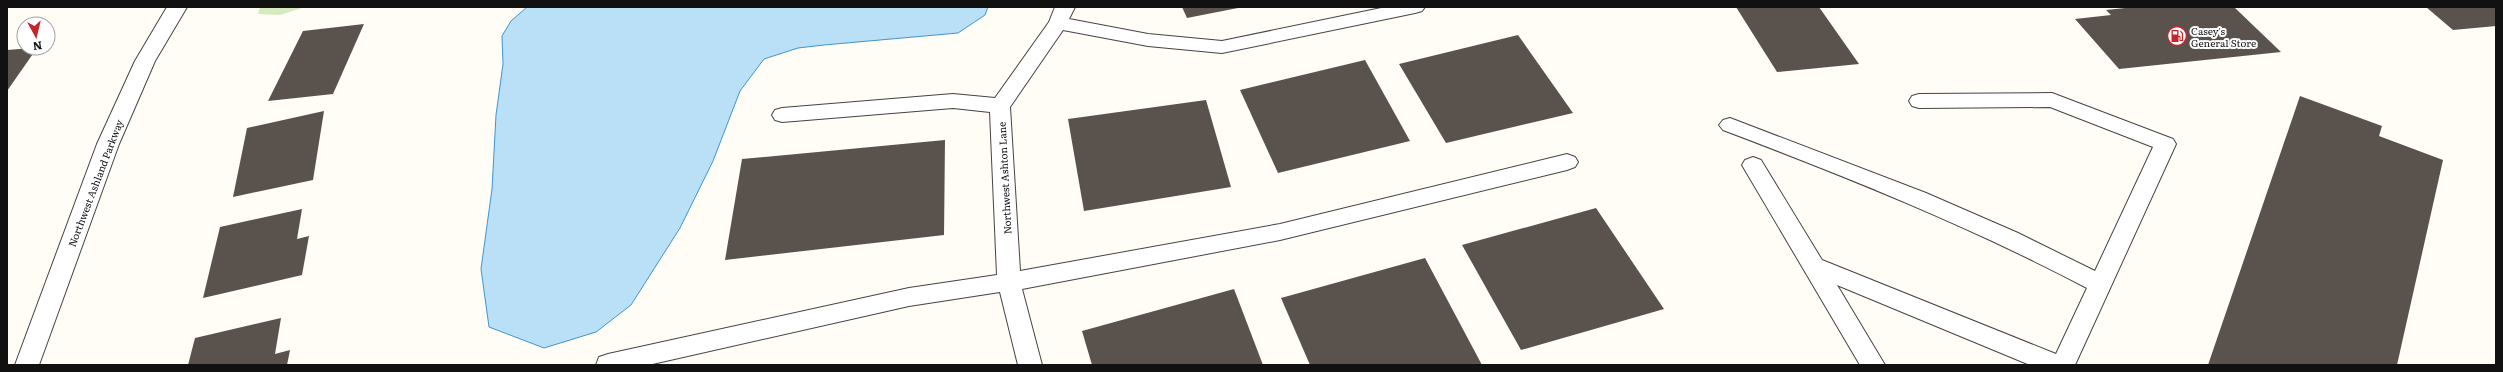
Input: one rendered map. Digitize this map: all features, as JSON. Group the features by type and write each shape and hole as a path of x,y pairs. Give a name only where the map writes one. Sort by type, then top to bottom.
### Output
{"street":[{"name":"Northwest Ashland Parkway","path":"27,365 108,144 145,61 177,7"},
{"path":"782,115 953,101 1000,106 1061,15 1148,40 1222,47 1414,7"},
{"path":"1919,101 2052,100 2165,144 2063,365"},
{"name":"Northwest Ashton Lane","path":"1000,106 1009,282 1030,365"},
{"path":"1730,125 1854,171 2053,259 2100,284"},
{"path":"608,364 909,297 1009,282 1280,232 1567,162"},
{"path":"1752,164 1873,365"},
{"path":"1814,266 2056,365"}],"green space":[{"path":"260,7 305,7 280,15 258,14"}],"water":[{"path":"527,7 988,7 985,15 958,33 798,48 764,59 740,91 713,161 680,228 631,305 596,332 544,348 489,327 481,269 492,189 496,115 503,64 502,36 511,21"}],"building":[{"path":"1182,7 1238,7 1238,8 1187,18"},
{"path":"1736,7 1819,7 1859,64 1777,72"},
{"name":"Casey's General Store","path":"2135,7 2234,7 2281,52 2119,69 2075,19 2111,15 2106,10"},
{"path":"2426,7 2496,7 2496,26 2453,30"},
{"path":"364,24 333,94 268,101 303,31"},
{"path":"1518,35 1573,113 1446,143 1399,64"},
{"path":"16,49 16,56 31,56 7,91 7,50"},
{"path":"1365,60 1410,141 1278,173 1240,90"},
{"path":"2300,96 2382,126 2379,136 2443,160 2397,365 2208,365"},
{"path":"1206,100 1231,187 1084,211 1068,119"},
{"path":"324,111 313,180 233,197 247,128"},
{"path":"945,140 944,235 725,260 742,159"},
{"path":"1596,208 1664,309 1521,350 1462,245"},
{"path":"302,209 297,239 309,236 302,275 203,298 220,227"},
{"path":"1425,258 1482,365 1310,365 1281,298"},
{"path":"1234,289 1263,365 1092,365 1082,331"},
{"path":"281,318 275,354 290,350 287,365 188,365 195,338"}],"place":[{"name":"Casey's General Store","path":"2177,36"}]}
